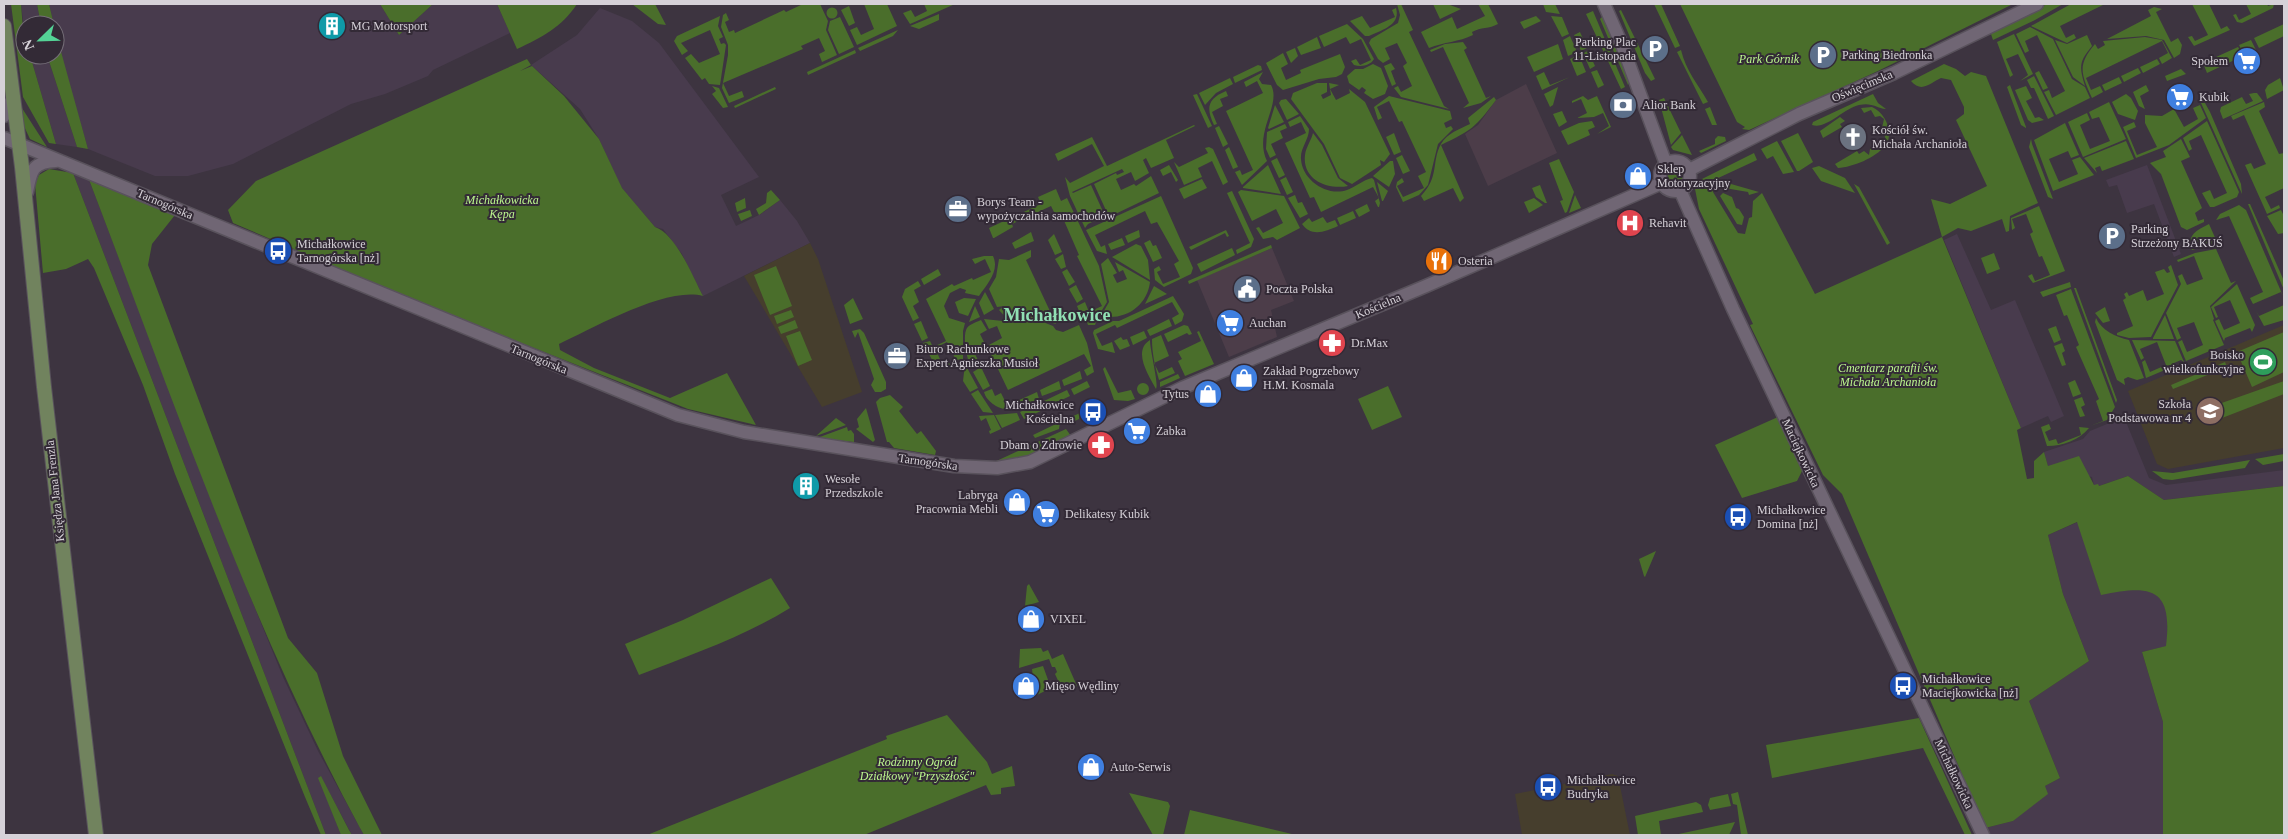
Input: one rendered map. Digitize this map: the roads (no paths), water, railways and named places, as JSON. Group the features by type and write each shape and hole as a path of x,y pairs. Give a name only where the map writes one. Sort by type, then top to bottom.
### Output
{"main road":[{"name":"Księdza Jana Frenzla","path":"4,26 96,835"}],"street":[{"path":"1604,4 1622,44 1666,164"},
{"name":"Oświęcimska","path":"1689,170 1799,114 1894,73 2037,4"},
{"path":"4,116 12,98"},
{"name":"Tarnogórska","path":"4,138 19,146 678,415 744,432 962,467 997,468 1041,458"},
{"path":"25,199 30,174 36,166 42,162 59,161"},
{"path":"1678,162 1689,170 1689,182 1680,190 1672,190 1662,183 1661,172 1666,164 1678,162"},
{"name":"Kościelna","path":"1041,458 1114,419 1175,391 1418,289 1662,183"},
{"name":"Maciejkowicka","path":"1680,190 1733,309 1926,714"},
{"name":"Michałkowicka","path":"1926,714 1983,835"}],"place":[{"name":"MG Motorsport","path":"332,26"},
{"name":"Parking Plac 11-Listopada","path":"1655,49"},
{"name":"Parking Biedronka","path":"1823,55"},
{"name":"Społem","path":"2247,61"},
{"name":"Kubik","path":"2180,97"},
{"name":"Alior Bank","path":"1623,105"},
{"name":"Kościół św. Michała Archanioła","path":"1853,137"},
{"name":"Sklep Motoryzacyjny","path":"1638,176"},
{"name":"Borys Team - wypożyczalnia samochodów","path":"958,209"},
{"name":"Rehavit","path":"1630,223"},
{"name":"Parking Strzeżony BAKUŚ","path":"2112,236"},
{"name":"Michałkowice Tarnogórska [nż]","path":"278,251"},
{"name":"Osteria","path":"1439,261"},
{"name":"Poczta Polska","path":"1247,289"},
{"name":"Auchan","path":"1230,323"},
{"name":"Dr.Max","path":"1332,343"},
{"name":"Biuro Rachunkowe Expert Agnieszka Musioł","path":"897,356"},
{"name":"Boisko wielkofunkcyjne","path":"2263,362"},
{"name":"Zakład Pogrzebowy H.M. Kosmala","path":"1244,378"},
{"name":"Tytus","path":"1208,394"},
{"name":"Szkoła Podstawowa nr 4","path":"2210,411"},
{"name":"Michałkowice Kościelna","path":"1093,412"},
{"name":"Żabka","path":"1137,431"},
{"name":"Dbam o Zdrowie","path":"1101,445"},
{"name":"Wesołe Przedszkole","path":"806,486"},
{"name":"Labryga Pracownia Mebli","path":"1017,502"},
{"name":"Delikatesy Kubik","path":"1046,514"},
{"name":"Michałkowice Domina [nż]","path":"1738,517"},
{"name":"VIXEL","path":"1031,619"},
{"name":"Mięso Wędliny","path":"1026,686"},
{"name":"Michałkowice Maciejkowicka [nż]","path":"1903,686"},
{"name":"Auto-Serwis","path":"1091,767"},
{"name":"Michałkowice Budryka","path":"1548,787"}],"district":[{"name":"Michałkowice","path":"1057,315"}],"park label":[{"name":"Park Górnik","path":"1769,59"},
{"name":"Michałkowicka Kępa","path":"502,207"},
{"name":"Cmentarz parafii św. Michała Archanioła","path":"1888,375"},
{"name":"Rodzinny Ogród Działkowy \"Przyszłość\"","path":"917,769"}]}
